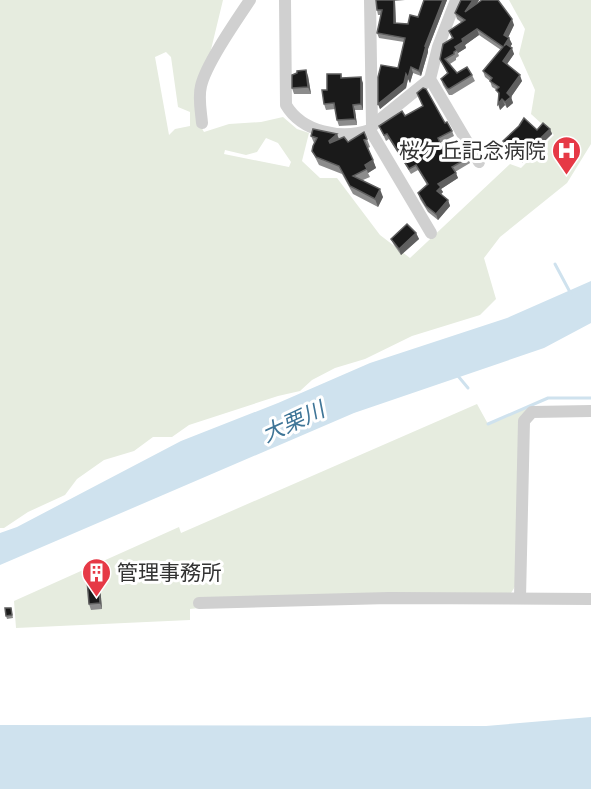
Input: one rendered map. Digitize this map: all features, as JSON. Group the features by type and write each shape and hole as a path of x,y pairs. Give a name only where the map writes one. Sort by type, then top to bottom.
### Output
{"street":[{"path":"202,123 199,96 201,84 207,69 250,0"},
{"path":"285,0 286,105 291,114 300,122 315,129 345,135 371,128 430,79 438,47 456,0"},
{"path":"370,0 371,128 431,233"},
{"path":"430,79 478,162"},
{"path":"520,598 524,421 532,412 591,411"},
{"path":"199,603 389,598 591,599"}],"shaded area":[{"path":"0,0 223,0 208,62 200,125 204,132 229,124 261,122 283,117 297,129 309,133 302,161 320,178 337,178 380,235 410,258 510,164 521,168 554,135 531,114 535,90 519,54 525,29 509,0 591,0 591,144 567,183 500,237 484,258 496,299 480,315 412,336 365,359 335,368 312,380 300,391 189,425 172,437 153,437 134,451 104,460 77,479 65,495 28,512 4,528 0,528","holes":["166,52 171,57 178,107 190,112 190,126 175,129 169,135 155,57","266,138 278,143 291,162 289,167 224,154 225,150 246,155 257,152"]},
{"path":"477,404 488,424 529,406 532,412 524,421 516,585 511,593 199,608 190,609 190,620 16,628 14,601 179,527 181,533"}],"water":[{"name":"大栗川","path":"591,281 591,323 544,348 354,413 0,565 0,533 17,527 181,441 278,403 370,363 507,318"},
{"path":"591,717 591,789 0,789 0,725 486,726"}],"building":[{"path":"376,0 394,0 394,23 408,24 410,15 418,17 424,0 443,0 425,46 419,71 411,67 404,83 378,104 378,77 381,65 398,68 405,38 377,33 382,10 377,10"},
{"path":"461,0 473,0 465,12 482,0 498,0 512,19 504,35 509,38 504,46 506,44 512,48 503,61 520,75 507,93 511,97 505,102 502,99 498,104 499,93 496,90 499,87 490,81 492,78 483,71 503,47 477,29 462,39 463,42 455,47 457,50 454,54 445,59 457,73 467,67 472,75 449,89 441,79 448,73 440,59 443,44 453,38 449,31 465,20 455,13"},
{"path":"306,70 308,87 292,88 292,75 297,71"},
{"path":"327,74 341,74 341,78 361,77 361,104 353,105 355,119 337,120 334,103 324,104 322,90 327,90"},
{"path":"423,88 426,89 452,131 438,138 447,158 462,148 468,158 452,167 456,173 438,184 441,187 437,191 448,200 436,214 426,206 418,193 428,184 416,165 409,169 387,134 384,135 379,126 402,111 405,116 423,106 417,93"},
{"path":"524,118 537,130 543,123 550,129 520,158 503,141"},
{"path":"313,129 337,134 329,141 330,143 344,137 348,142 364,132 367,139 364,140 373,160 365,165 367,169 353,176 380,189 375,199 350,186 339,166 316,157 312,151 317,138 311,136"},
{"path":"407,224 416,233 399,249 391,239"},
{"name":"管理事務所","path":"98,579 100,603 89,604 87,580"},
{"path":"5,608 11,608 12,615 6,616"}],"waterway":[{"path":"555,264 571,294"},
{"path":"458,376 468,388"},
{"path":"488,424 548,398 591,398"}],"place":[{"name":"桜ケ丘記念病院","path":"567,176"},
{"name":"管理事務所","path":"96,598"}]}
